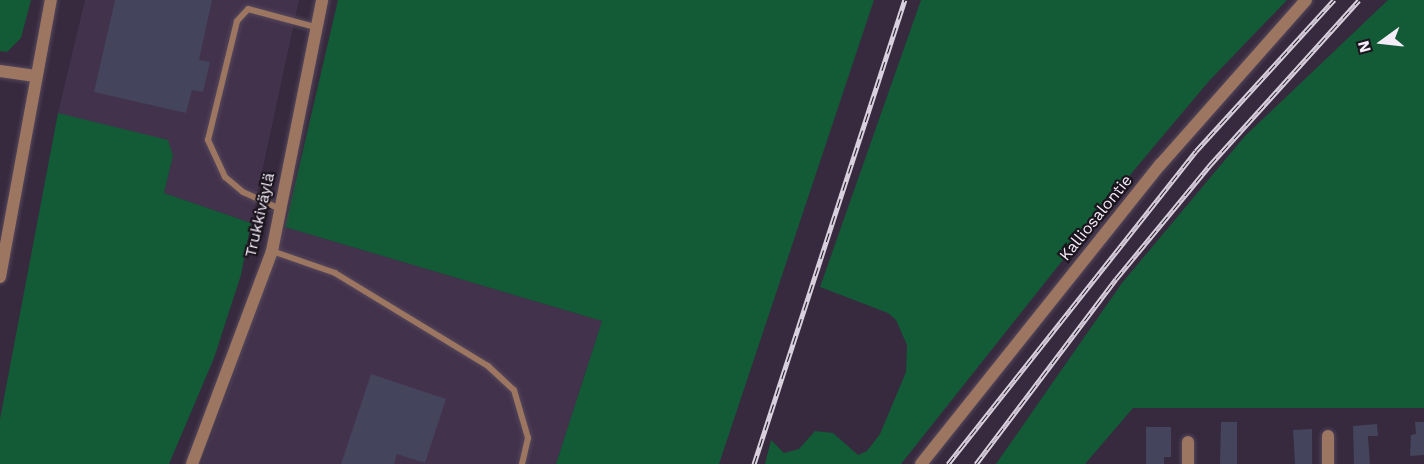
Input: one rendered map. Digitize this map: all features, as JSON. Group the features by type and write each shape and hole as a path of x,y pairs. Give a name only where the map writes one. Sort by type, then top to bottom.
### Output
{"street":[{"path":"0,277 51,0"},
{"name":"Trukkiväylä","path":"192,464 272,251 322,0"},
{"name":"Kalliosalontie","path":"921,464 1160,165 1306,0"},
{"path":"0,71 36,75"},
{"path":"1328,436 1328,464"},
{"path":"1188,442 1188,464"}],"lane":[{"path":"280,209 243,192 225,177 208,140 237,21 248,9 315,27"},
{"path":"272,251 335,273 488,366 514,390 528,438 522,464"}],"shaded area":[{"path":"85,0 299,0 251,223 164,193 173,156 58,113"},
{"path":"285,227 602,321 556,464 202,464"}],"green space":[{"path":"0,0 31,0 21,38 7,52 0,51"},
{"path":"338,0 874,0 719,464 556,464 602,321 285,227"},
{"path":"921,0 1287,0 1209,81 1135,169 901,464 765,464 771,440 784,453 799,449 815,431 833,433 858,455 867,451 880,434 906,372 907,345 896,320 888,313 820,287"},
{"path":"1388,0 1424,0 1424,408 1133,408 1085,464 996,464 1122,283 1245,136"},
{"path":"58,113 168,140 173,156 164,193 251,223 241,275 214,358 169,464 0,464 0,419"}],"building":[{"path":"115,0 212,0 199,60 210,62 203,92 192,90 186,113 94,92"},
{"path":"371,374 446,399 425,463 397,454 394,464 341,464"},
{"path":"1221,422 1237,422 1237,464 1220,464"},
{"path":"1415,422 1424,422 1424,455 1410,456 1411,435 1416,434"},
{"path":"1377,424 1378,436 1368,436 1370,464 1354,464 1353,426"},
{"path":"1146,427 1171,427 1171,457 1164,457 1164,464 1146,464"},
{"path":"1312,429 1312,464 1295,464 1293,430"}],"railway":[{"path":"754,464 905,0"},
{"path":"948,464 1196,151 1334,0"},
{"path":"976,464 1116,279 1210,165 1359,0"}]}
